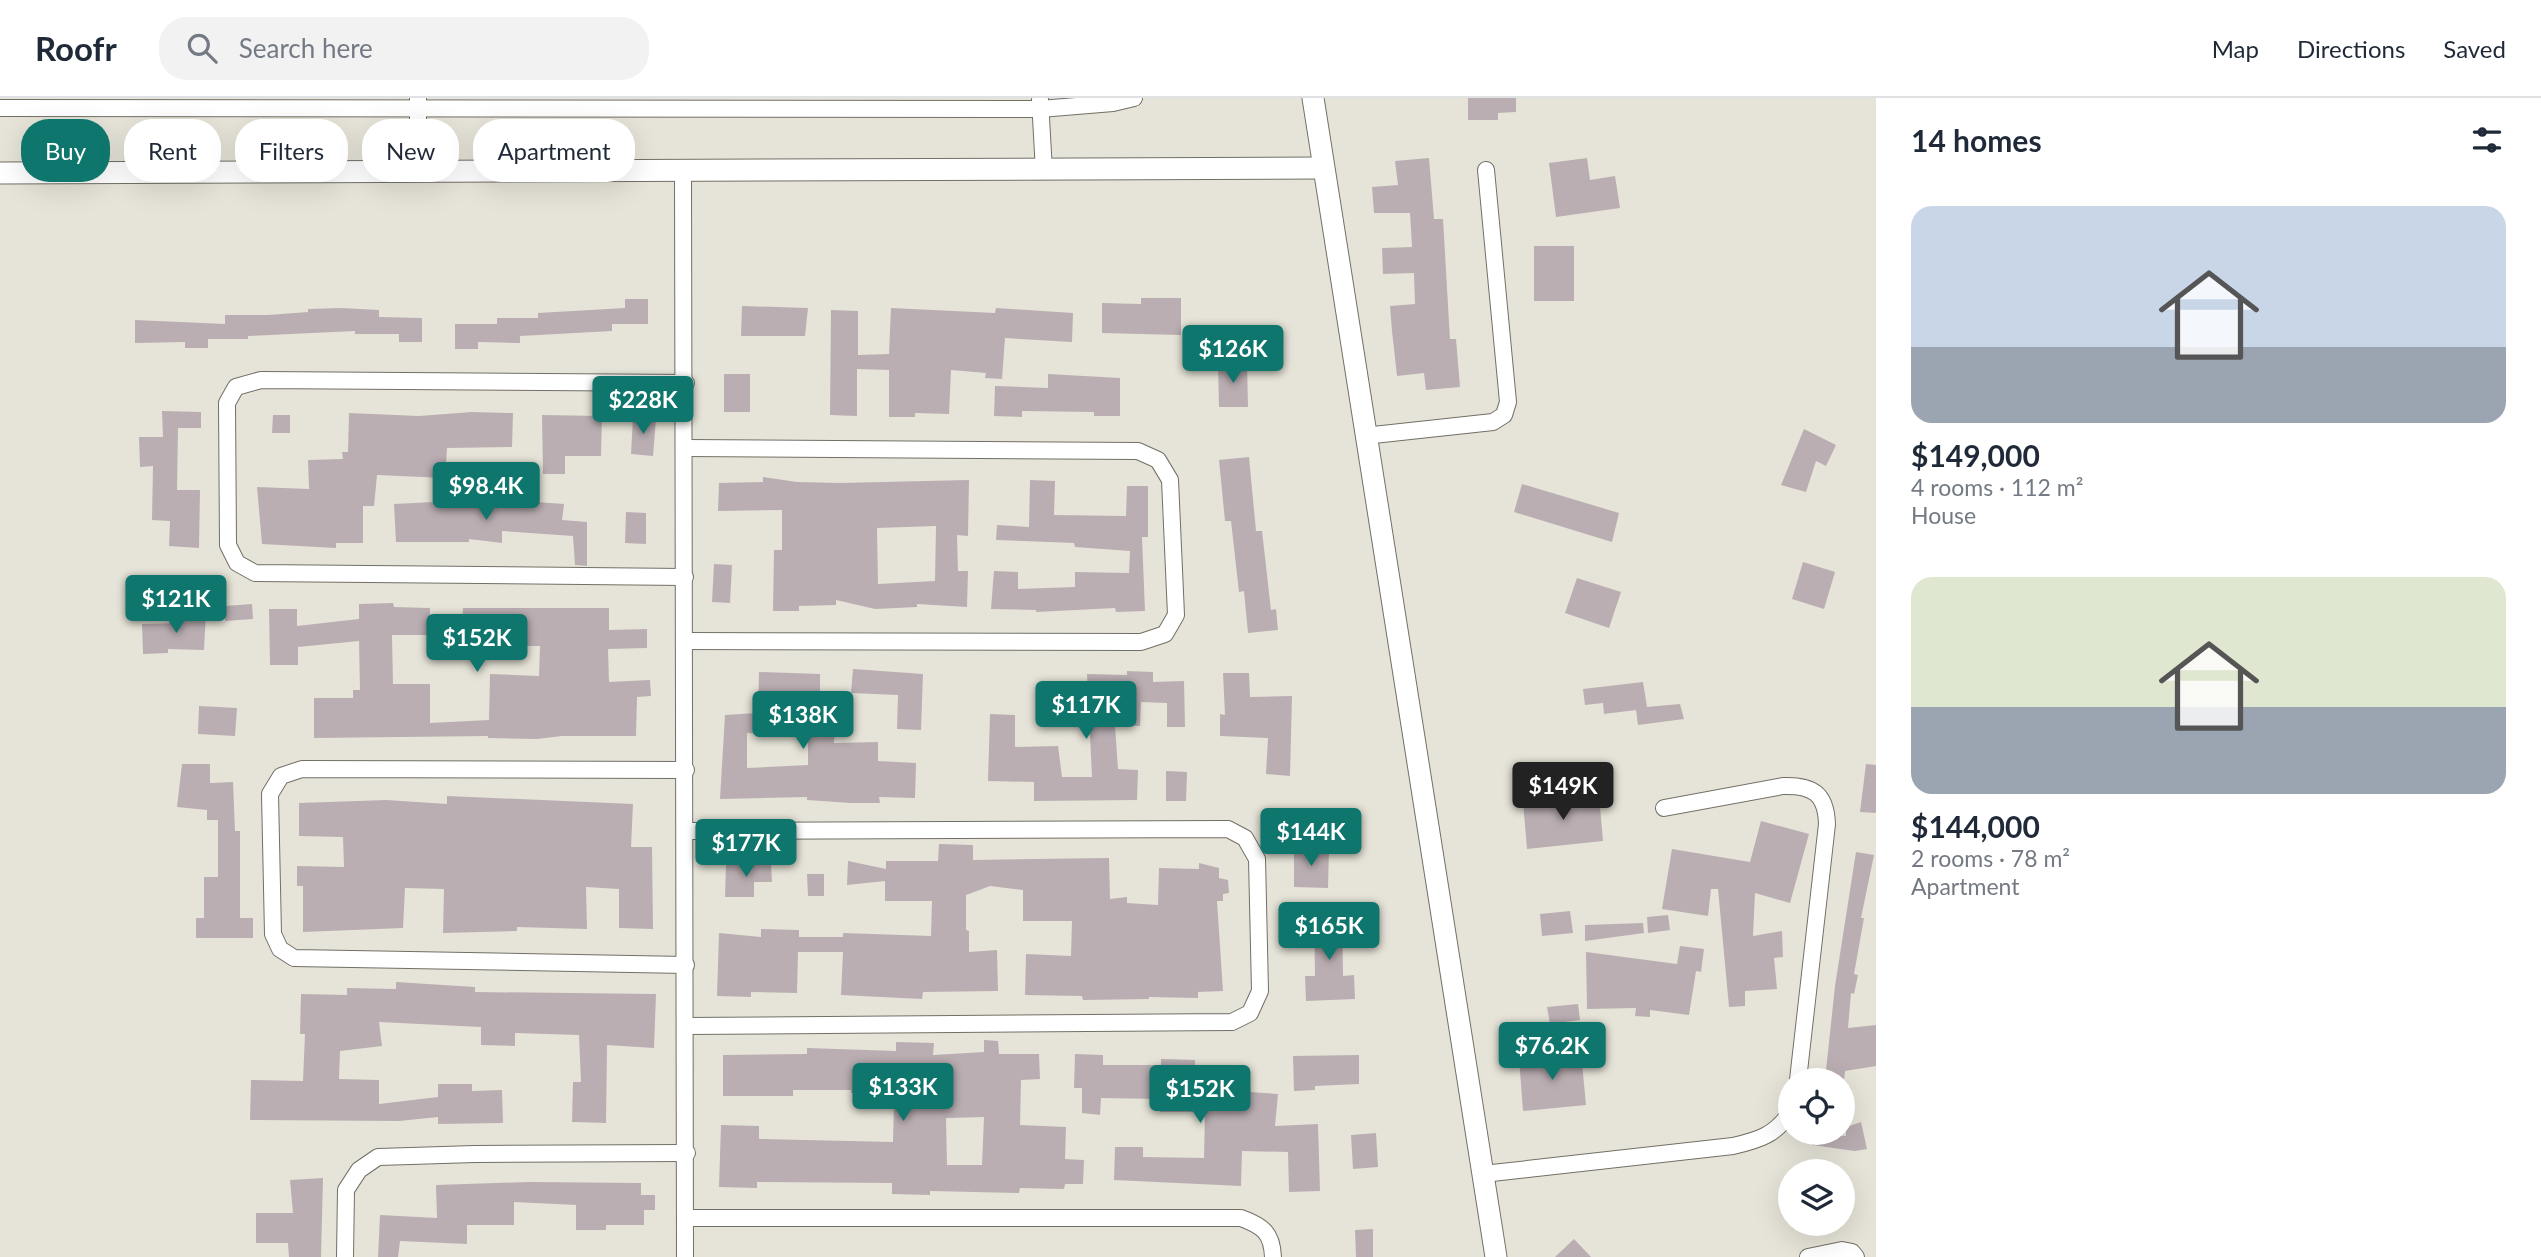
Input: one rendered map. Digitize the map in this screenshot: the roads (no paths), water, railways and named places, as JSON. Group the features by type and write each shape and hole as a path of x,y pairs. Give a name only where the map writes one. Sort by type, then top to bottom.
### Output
{"street":[{"path":"0,108 418,103 1113,103 1133,98"},
{"path":"1313,98 1364,436 1496,1257"},
{"path":"1040,103 1044,171"},
{"path":"459,173 1323,168"},
{"path":"1364,436 1493,422 1504,415 1508,402 1486,170"},
{"path":"683,171 686,383 685,1257"},
{"path":"0,173 362,173"},
{"path":"685,577 255,572 237,563 229,545 227,403 236,387 261,380 686,383"},
{"path":"685,448 1138,451 1158,460 1170,480 1176,615 1165,634 1141,642 685,641"},
{"path":"686,770 302,769 281,776 270,794 273,934 280,949 294,958 686,965"},
{"path":"1664,808 1783,786 1814,789 1823,799 1827,824 1799,1068"},
{"path":"684,1026 1232,1022 1250,1013 1260,991 1257,859 1245,838 1228,830 685,831"},
{"path":"1483,1174 1733,1146 1759,1140 1778,1130"},
{"path":"345,1257 346,1190 359,1170 378,1157 687,1153"},
{"path":"685,1218 1241,1218 1261,1225 1272,1240 1273,1257"},
{"path":"1808,1257 1842,1250 1852,1252 1856,1257"}]}
